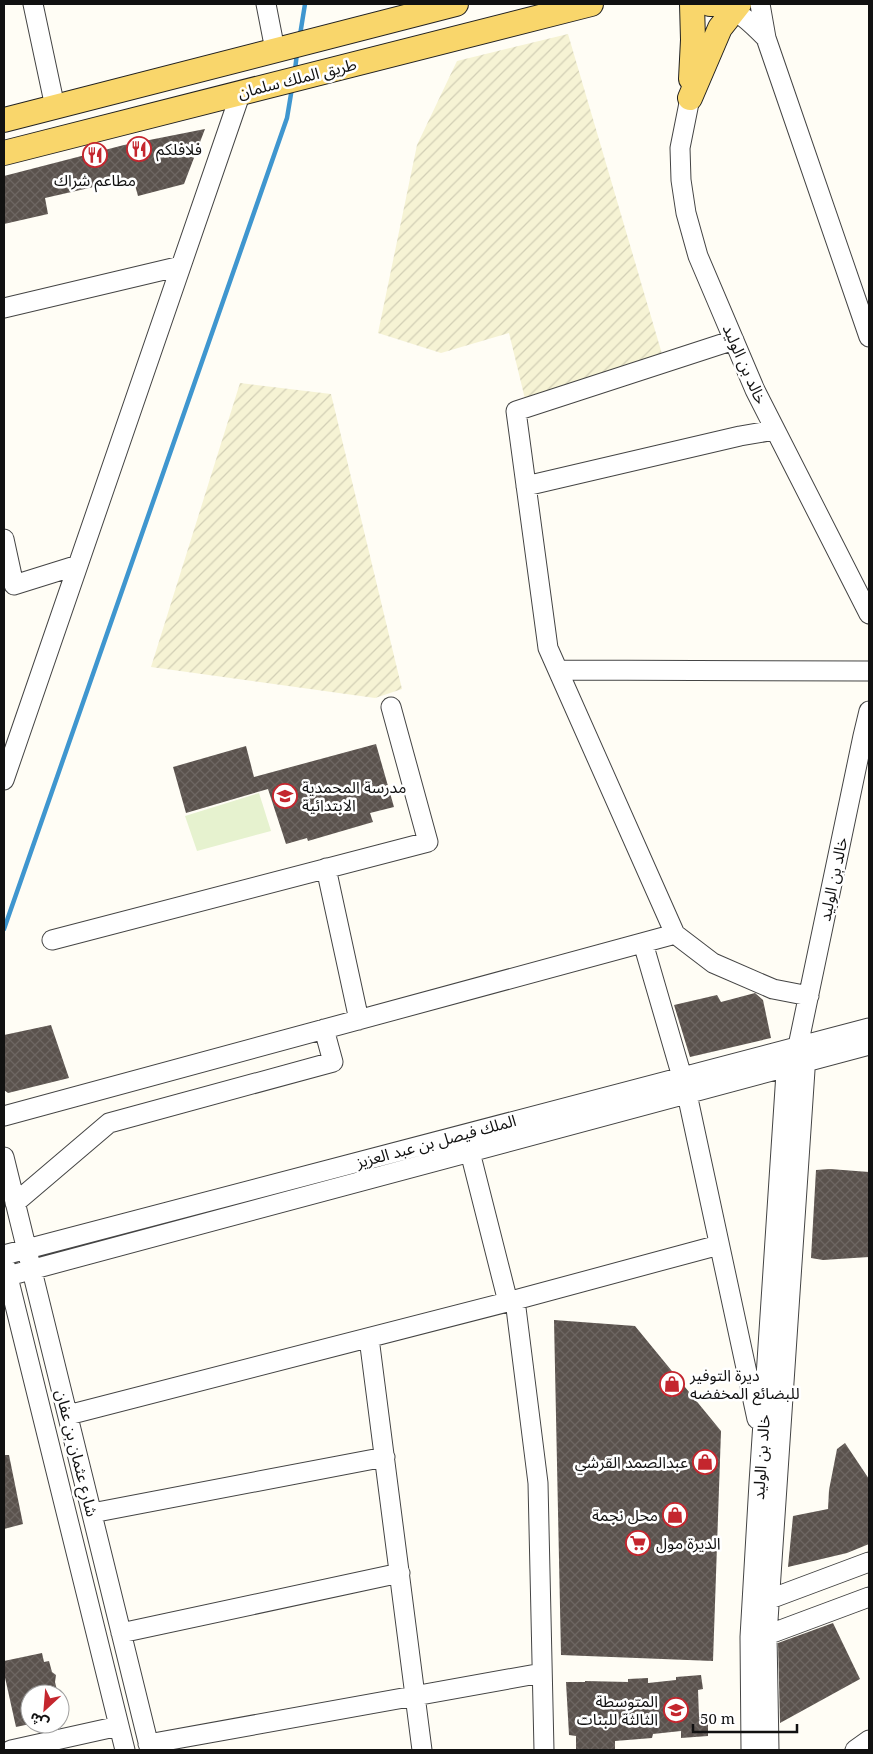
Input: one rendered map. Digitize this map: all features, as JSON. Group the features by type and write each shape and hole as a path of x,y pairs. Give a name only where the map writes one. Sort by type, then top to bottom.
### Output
{"main road":[{"name":"طريق الملك سلمان","path":"4,120 456,4"},
{"name":"طريق الملك سلمان","path":"4,153 591,4"},
{"path":"690,98 693,40 692,4"},
{"path":"690,98 729,5 710,4"}],"street":[{"path":"33,4 55,107"},
{"path":"266,4 274,50"},
{"path":"760,4 766,38 869,337"},
{"path":"729,5 766,38"},
{"path":"4,780 242,92"},
{"name":"خالد بن الوليد","path":"690,98 680,148 681,180 686,213 698,256 755,390 869,614"},
{"path":"4,308 181,266"},
{"path":"734,340 516,410 548,648 675,934 713,963 773,988 809,996"},
{"path":"526,486 740,436 775,430"},
{"path":"4,539 14,585 78,565"},
{"path":"558,670 869,671"},
{"path":"52,940 428,842 392,707"},
{"name":"خالد بن الوليد","path":"751,1750 750,1637 786,1073 797,1058 869,711"},
{"path":"326,868 359,1020"},
{"path":"4,1116 675,934"},
{"path":"643,943 685,1085 762,1440"},
{"name":"الملك فيصل بن عبد العزيز","path":"797,1058 869,1028"},
{"path":"16,1204 108,1123 333,1062 324,1029"},
{"name":"الملك فيصل بن عبد العزيز","path":"5,1263 27,1249 685,1085 797,1058 869,1045"},
{"name":"خالد بن الوليد","path":"769,1750 768,1635 805,1070 797,1058"},
{"name":"الملك فيصل بن عبد العزيز","path":"5,1263 32,1269 470,1152 685,1085"},
{"path":"470,1152 512,1301 538,1483 544,1750"},
{"name":"شارع عثمان بن عفان","path":"4,1157 149,1747"},
{"path":"68,1416 512,1301 719,1245"},
{"name":"شارع عثمان بن عفان","path":"5,1263 125,1750"},
{"path":"369,1338 422,1750"},
{"path":"92,1513 385,1457"},
{"path":"770,1599 869,1562"},
{"path":"121,1633 400,1573"},
{"path":"768,1635 869,1597"},
{"path":"149,1747 542,1674"},
{"path":"11,1750 119,1726"},
{"path":"855,1750 869,1740"}],"shaded area":[{"path":"568,34 662,354 525,399 509,333 441,353 378,333 417,145 457,61"},
{"path":"240,383 331,394 402,689 375,698 151,667"}],"green space":[{"path":"259,793 271,831 197,851 185,816"}],"building":[{"path":"205,129 184,184 138,196 133,178 45,198 48,214 4,224 4,176 124,145"},
{"path":"376,744 394,807 370,813 373,822 308,841 307,838 286,844 268,789 186,813 173,767 246,746 254,777"},
{"path":"755,993 763,1000 771,1038 690,1057 674,1005 717,995 721,1002"},
{"path":"51,1025 69,1078 8,1093 4,1090 4,1035"},
{"path":"830,1169 869,1172 869,1257 823,1260 811,1258 816,1170"},
{"name":"الديرة مول","path":"554,1320 635,1326 721,1431 713,1661 561,1655"},
{"path":"845,1443 869,1479 869,1544 847,1553 788,1567 793,1516 828,1509 829,1490 837,1449"},
{"path":"4,1455 9,1455 23,1524 4,1529"},
{"path":"833,1623 860,1679 780,1723 778,1643"},
{"path":"42,1653 44,1662 49,1661 52,1672 56,1675 56,1684 20,1684 20,1726 16,1727 4,1673 4,1661"},
{"path":"701,1675 703,1689 698,1690 699,1717 708,1717 708,1736 681,1738 681,1731 653,1734 652,1738 615,1741 615,1750 576,1750 576,1736 569,1735 566,1682 628,1682 628,1679 648,1678 648,1683 676,1680 676,1677"}],"waterway":[{"path":"300,35 305,4"},
{"path":"295,70 297,53"},
{"path":"4,929 287,118 292,88"}],"place":[{"name":"فلافلكم","path":"139,149"},
{"name":"مطاعم شراك","path":"95,155"},
{"name":"مدرسة المحمدية الابتدائية","path":"285,796"},
{"name":"ديرة التوفير للبضائع المخفضه","path":"672,1384"},
{"name":"عبدالصمد القرشي","path":"705,1462"},
{"name":"محل نجمة","path":"675,1515"},
{"name":"الديرة مول","path":"638,1543"},
{"name":"المتوسطة الثالثة للبنات","path":"676,1710"}]}
